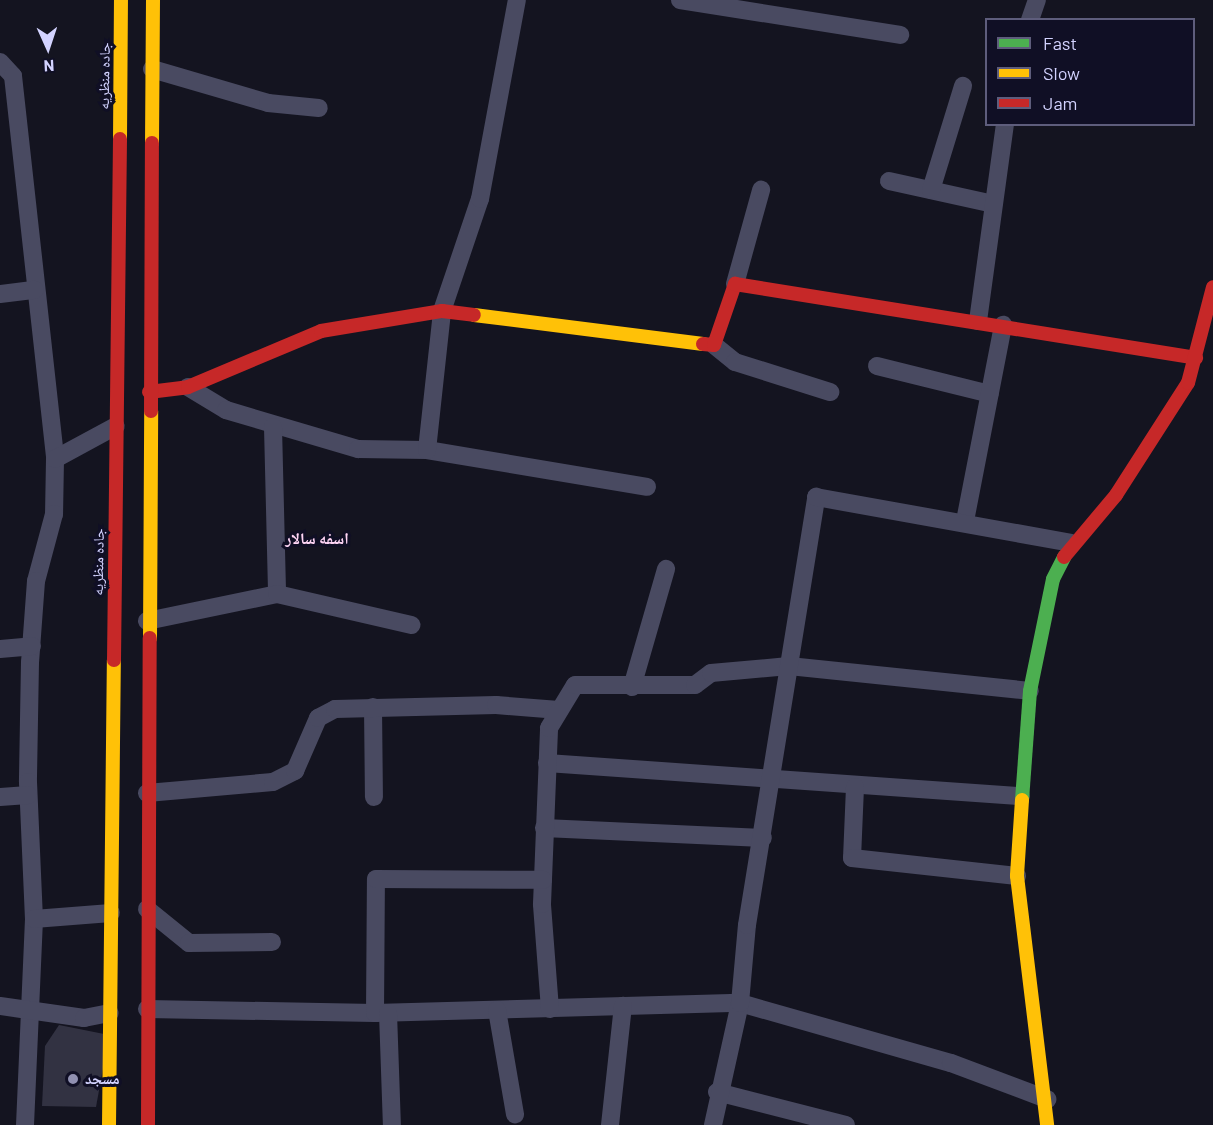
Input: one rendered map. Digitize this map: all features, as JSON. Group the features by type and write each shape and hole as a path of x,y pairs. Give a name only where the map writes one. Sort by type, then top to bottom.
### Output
{"main road":[{"name":"جاده منظریه","path":"108,1125 121,0"},
{"path":"147,1125 148,392 153,0"},
{"path":"148,392 188,387 321,331 442,311 714,345 735,284 844,305 978,321 1196,358"},
{"path":"1047,1125 1047,1099 1017,876 1030,691 1053,579 1071,543 1116,495 1166,424 1196,358 1213,286"}],"street":[{"path":"427,450 442,311 480,199 512,0"},
{"path":"680,0 900,35"},
{"path":"1031,18 1037,0"},
{"path":"0,62 13,76 55,459 54,514 36,581 32,646 28,795 34,919 32,1009 25,1125"},
{"path":"152,69 268,103 319,108"},
{"path":"931,190 963,86"},
{"path":"978,321 1005,126"},
{"path":"889,181 994,204"},
{"path":"735,284 761,190"},
{"path":"0,294 35,290"},
{"path":"965,522 1003,325"},
{"path":"714,345 735,362 830,392"},
{"path":"877,366 990,394"},
{"path":"188,387 226,410 273,427 358,449 427,450 647,487"},
{"path":"55,459 116,426"},
{"path":"273,427 277,594"},
{"path":"712,1125 717,1092 740,1003 762,838 816,497 965,522 1071,543"},
{"path":"632,687 666,568"},
{"path":"147,621 277,594 411,625"},
{"path":"0,649 32,646"},
{"path":"550,1009 543,880 549,728 575,685 632,687 695,685 711,672 789,666 1030,691"},
{"path":"147,793 273,782 295,771 318,717 335,709 496,705 559,710"},
{"path":"373,707 374,797"},
{"path":"547,763 772,782 1021,796"},
{"path":"855,787 852,858 1017,876"},
{"path":"0,797 28,795"},
{"path":"544,828 762,838"},
{"path":"392,1125 381,1013 376,879 543,880"},
{"path":"147,909 189,943 272,942"},
{"path":"34,919 111,913"},
{"path":"147,1009 381,1013 740,1003 951,1063 1047,1099"},
{"path":"0,1006 84,1018 110,1013"},
{"path":"610,1125 623,1006"},
{"path":"497,1010 515,1114"},
{"path":"717,1092 846,1125"}],"building":[{"name":"مسجد","path":"59,1025 109,1035 96,1107 42,1106 45,1046"}],"traffic: fast":[{"path":"1022,800 1030,691 1053,579 1064,557"}],"traffic: slow":[{"path":"120,139 121,0"},
{"path":"152,143 153,0"},
{"path":"474,315 703,344"},
{"path":"150,638 151,411"},
{"path":"109,1125 114,660"},
{"path":"1022,800 1017,876 1047,1125"}],"traffic: jam":[{"path":"114,660 120,139"},
{"path":"151,411 152,143"},
{"path":"703,344 714,345 735,284 1196,358"},
{"path":"1064,557 1116,495 1188,383 1213,287"},
{"path":"149,392 188,387 321,331 442,311 474,315"},
{"path":"148,1125 150,638"}],"place":[{"name":"مسجد","path":"73,1079"}],"district":[{"name":"اسفه سالار","path":"317,538"}]}
